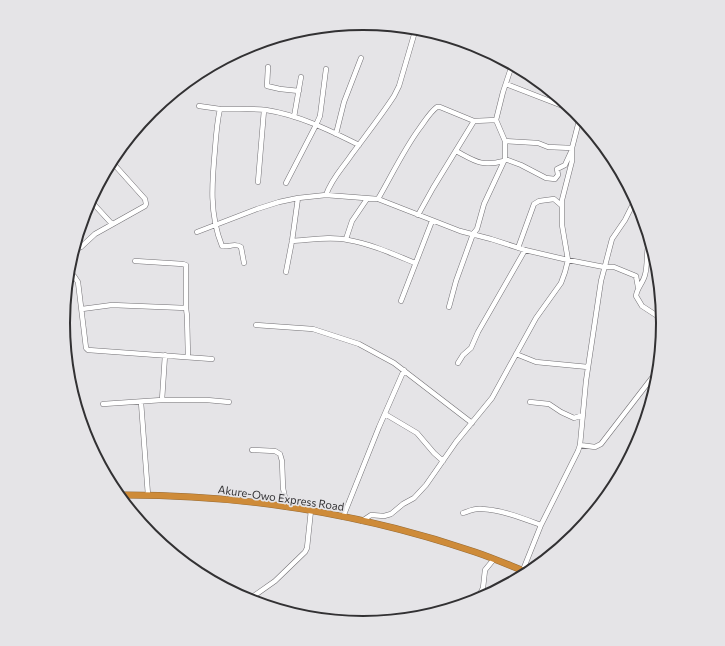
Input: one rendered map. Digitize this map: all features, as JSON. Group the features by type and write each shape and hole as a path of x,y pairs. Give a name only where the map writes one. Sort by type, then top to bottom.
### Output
{"highway":[{"name":"Akure-Owo Express Road","path":"126,495 198,497 256,502 312,510 362,521 460,548 521,570"}],"street":[{"path":"326,195 330,184 338,172 388,105 399,86 414,35"},
{"path":"336,134 344,102 361,58"},
{"path":"268,67 267,86 280,89 299,90"},
{"path":"286,183 320,116 320,103 326,69"},
{"path":"449,307 473,234 477,229 484,204 504,160 505,141 496,120 510,70"},
{"path":"294,117 301,77"},
{"path":"506,84 557,104"},
{"path":"199,106 220,109 248,108 294,117 316,125 359,145"},
{"path":"378,199 392,176 404,150 434,109 440,107 474,121 496,120"},
{"path":"220,109 212,205 215,224 222,246 236,245 241,247 244,263"},
{"path":"258,182 264,110"},
{"path":"418,215 474,121"},
{"path":"456,151 480,163 504,160 521,165 546,178 555,179 558,175 557,170 565,165 572,149 578,125"},
{"path":"505,141 538,143 548,147 572,149"},
{"path":"362,521 369,515 384,516 391,514 403,504 414,498 426,485 492,398 536,318 561,282 568,260 562,226 561,205 572,162 572,149"},
{"path":"79,248 95,234 144,208 146,204 145,199 115,166"},
{"path":"197,232 257,209 298,198 326,195 378,199 460,231 503,242 525,250 604,267 614,267 634,275 638,279 636,296 642,306 656,315"},
{"path":"286,272 298,198"},
{"path":"346,239 352,221 367,199"},
{"path":"518,248 534,204 539,201 554,199 561,205"},
{"path":"95,205 112,224"},
{"path":"528,564 541,525 580,445 588,367 604,267 612,239 631,207"},
{"path":"401,301 432,221"},
{"path":"292,241 346,239 377,247 415,263"},
{"path":"458,362 471,348 478,332 525,250"},
{"path":"638,287 645,274 647,251"},
{"path":"136,261 183,264 186,266 188,357"},
{"path":"73,276 78,282 86,348 88,350 212,358"},
{"path":"82,309 112,305 186,308"},
{"path":"256,325 298,327 325,332 359,344 394,362 472,423"},
{"path":"516,354 536,362 588,367"},
{"path":"162,400 165,355"},
{"path":"343,517 404,370"},
{"path":"580,445 595,447 601,444 650,381"},
{"path":"103,404 162,400 207,400 230,402"},
{"path":"141,402 148,495"},
{"path":"530,402 549,404 560,412 574,418 583,415"},
{"path":"385,414 417,433 434,453 444,461"},
{"path":"252,450 275,451 280,454 282,461 283,488 287,507"},
{"path":"463,513 483,509 522,517 541,525"},
{"path":"254,595 275,581 306,552 312,510"},
{"path":"482,591 485,570 494,559"}]}
